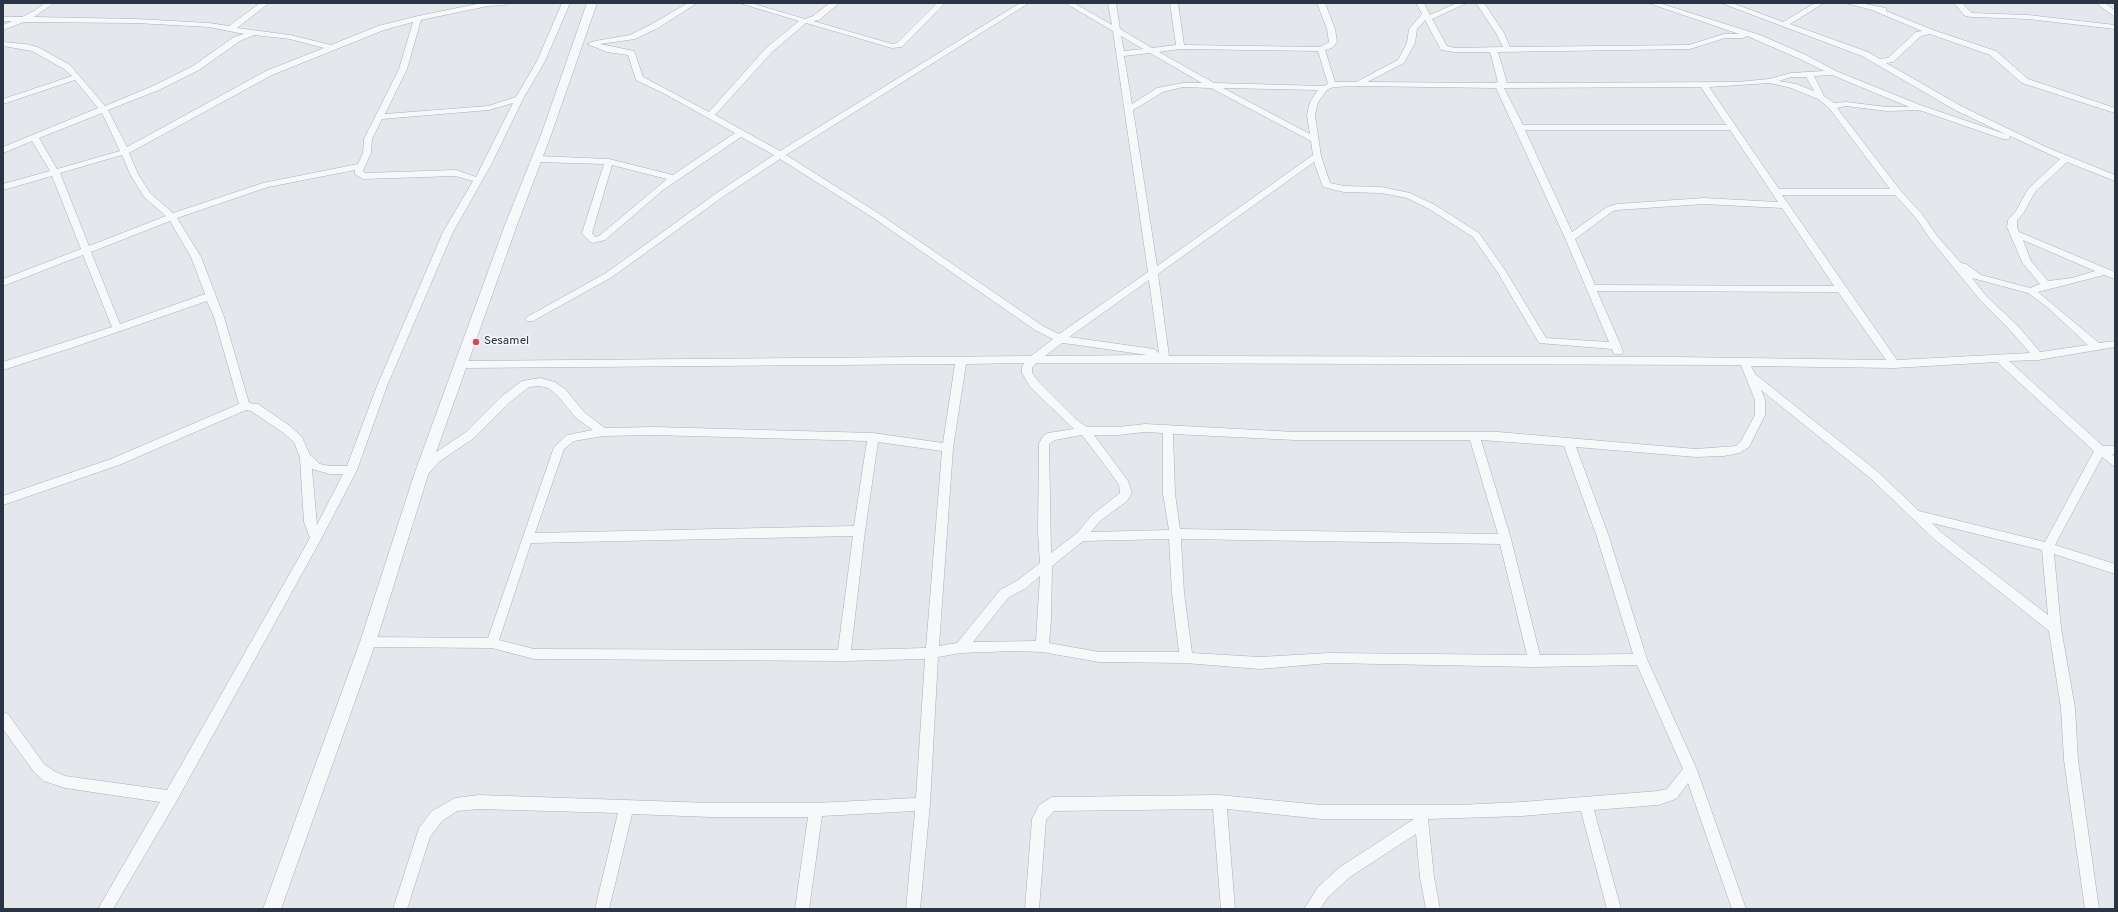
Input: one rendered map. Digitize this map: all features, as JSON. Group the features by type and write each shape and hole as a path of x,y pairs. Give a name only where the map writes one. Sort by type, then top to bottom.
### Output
{"street":[{"path":"3,28 37,13 50,3"},
{"path":"232,28 265,3"},
{"path":"3,187 124,152 178,124 269,73 381,28 418,18 486,4 505,3"},
{"path":"105,909 171,797 316,538 351,470 382,386 448,232 478,180 541,61 566,3"},
{"path":"272,909 368,642 422,472 463,364 511,226 538,159 592,3"},
{"path":"578,44 591,44 632,37 655,26 693,3"},
{"path":"743,3 896,46 931,15 941,3"},
{"path":"710,115 769,50 804,21 816,18 835,3"},
{"path":"530,320 609,275 721,194 780,155 1025,3"},
{"path":"1068,3 1115,28 1211,85 1315,140"},
{"path":"1112,3 1154,274 1164,357"},
{"path":"1174,3 1180,47"},
{"path":"1120,54 1149,49 1180,47 1321,49 1329,46 1333,42 1331,29 1321,3"},
{"path":"1420,3 1444,48 1454,50 1690,46 1724,36 1757,37"},
{"path":"1358,84 1401,61 1411,43 1413,29 1427,17 1463,3"},
{"path":"1480,3 1500,33 1508,50"},
{"path":"1652,3 1757,37 1798,55 1833,73 1917,107 2043,149 2115,178"},
{"path":"1725,3 1865,54 1958,108 2043,149"},
{"path":"1785,24 1820,3"},
{"path":"1849,3 1864,5 1876,10 1905,14 1909,16 1912,24 1930,32 1993,53 2026,81 2115,111"},
{"path":"1958,3 1968,14 1972,15 2028,17 2115,27"},
{"path":"2100,3 2115,15"},
{"path":"418,18 403,69 378,116 368,139 367,153 358,172 363,176 452,173 467,175 478,180"},
{"path":"3,19 136,21 232,28 253,33 290,37 333,48"},
{"path":"1879,62 1890,60 1919,34 1930,32"},
{"path":"3,150 104,110 180,76 211,59 238,39 253,33"},
{"path":"3,44 25,46 35,49 67,67 104,110 116,132 134,174 147,195 172,217 196,256 219,317 245,406"},
{"path":"591,44 610,50 631,53 639,78 710,115 780,155 876,215 1039,328 1060,339 1164,357"},
{"path":"1321,49 1328,86"},
{"path":"1494,50 1501,84 1593,288 1623,362"},
{"path":"1129,109 1166,88 1183,85 1328,86 1358,84 1501,84 1545,86 1737,84 1770,81 1809,74 1833,73"},
{"path":"1809,74 1821,97"},
{"path":"3,102 77,77"},
{"path":"1770,81 1793,86 1821,97 1832,106 1897,192 1984,299 2013,327 2038,356"},
{"path":"1704,84 1786,205 1840,289 1863,318 1894,364"},
{"path":"1328,86 1314,102 1311,115 1317,156 1326,185 1344,189 1382,190 1410,196 1438,210 1476,235 1502,272 1543,341 1616,346"},
{"path":"378,116 488,108 519,100"},
{"path":"1832,106 1846,104 1898,109 1917,109 1917,107"},
{"path":"1520,128 1732,127"},
{"path":"609,162 587,233 593,240 602,238 644,200 673,178 741,133"},
{"path":"34,137 55,172 85,252 117,328"},
{"path":"961,648 1004,594 1022,584 1046,565 1080,536 1096,518 1114,506 1126,493 1124,484 1085,431 1074,423 1034,384 1027,373 1028,367 1032,361 1060,339 1154,274 1317,156"},
{"path":"2046,285 2027,262 2012,226 2013,220 2020,212 2031,191 2066,158"},
{"path":"538,159 609,162 673,178"},
{"path":"3,283 172,217 266,185 360,166"},
{"path":"1777,192 1897,192"},
{"path":"1570,238 1610,209 1617,207 1704,201 1786,205"},
{"path":"2016,234 2115,276"},
{"path":"1952,258 1978,277 2031,291 2050,305 2098,348"},
{"path":"2031,291 2046,285 2072,281 2105,272"},
{"path":"1593,288 1778,290 1840,289"},
{"path":"3,366 210,296"},
{"path":"463,364 961,360 1032,361 1164,357 1894,364 2038,356 2098,348 2115,344"},
{"path":"1999,358 2115,463"},
{"path":"913,909 923,804 932,652 948,448 961,360"},
{"path":"1042,647 1045,619 1046,565 1044,533 1044,444 1047,439 1052,436 1085,431 1118,431 1145,428 1295,436 1475,437 1568,441 1696,453 1724,452 1739,449 1748,438 1760,415 1760,400 1752,377 1745,363"},
{"path":"1752,377 1873,474 1944,540 2055,628"},
{"path":"422,472 436,458 470,435 506,399 526,384 540,382 550,385 561,392 580,414 604,432"},
{"path":"3,501 115,462 245,406 254,407 286,429 298,440 306,458 309,516 311,528 316,538"},
{"path":"1168,430 1169,494 1175,534 1178,593 1186,648 1186,658"},
{"path":"492,643 527,538 560,447 571,438 604,432 654,431 872,437 948,448"},
{"path":"844,656 872,437"},
{"path":"1475,437 1505,539 1535,662"},
{"path":"1568,441 1602,534 1641,659 1690,770 1739,909"},
{"path":"2100,450 2115,450"},
{"path":"2092,909 2071,760 2068,708 2055,628 2048,547 2100,450"},
{"path":"306,458 322,469 351,470"},
{"path":"1917,515 2048,547 2115,569"},
{"path":"527,538 859,531"},
{"path":"1080,536 1103,537 1175,534 1505,539"},
{"path":"368,642 492,643 534,654 844,656 932,652 961,648 1042,647 1099,658 1186,658 1260,663 1329,658 1535,662 1641,659"},
{"path":"3,718 39,768 49,776 65,782 171,797"},
{"path":"1032,909 1039,818 1044,810 1052,804 1219,802 1321,812 1421,817 1458,812 1658,798 1671,794 1690,770"},
{"path":"400,909 424,833 437,816 455,805 479,802 711,810 816,810 923,804"},
{"path":"1219,802 1228,909"},
{"path":"1586,804 1614,909"},
{"path":"602,909 627,806"},
{"path":"802,909 816,810"},
{"path":"1311,909 1323,892 1345,872 1421,817"},
{"path":"1421,817 1427,877 1433,909"}],"place":[{"name":"Sesamel","path":"476,342"}]}
